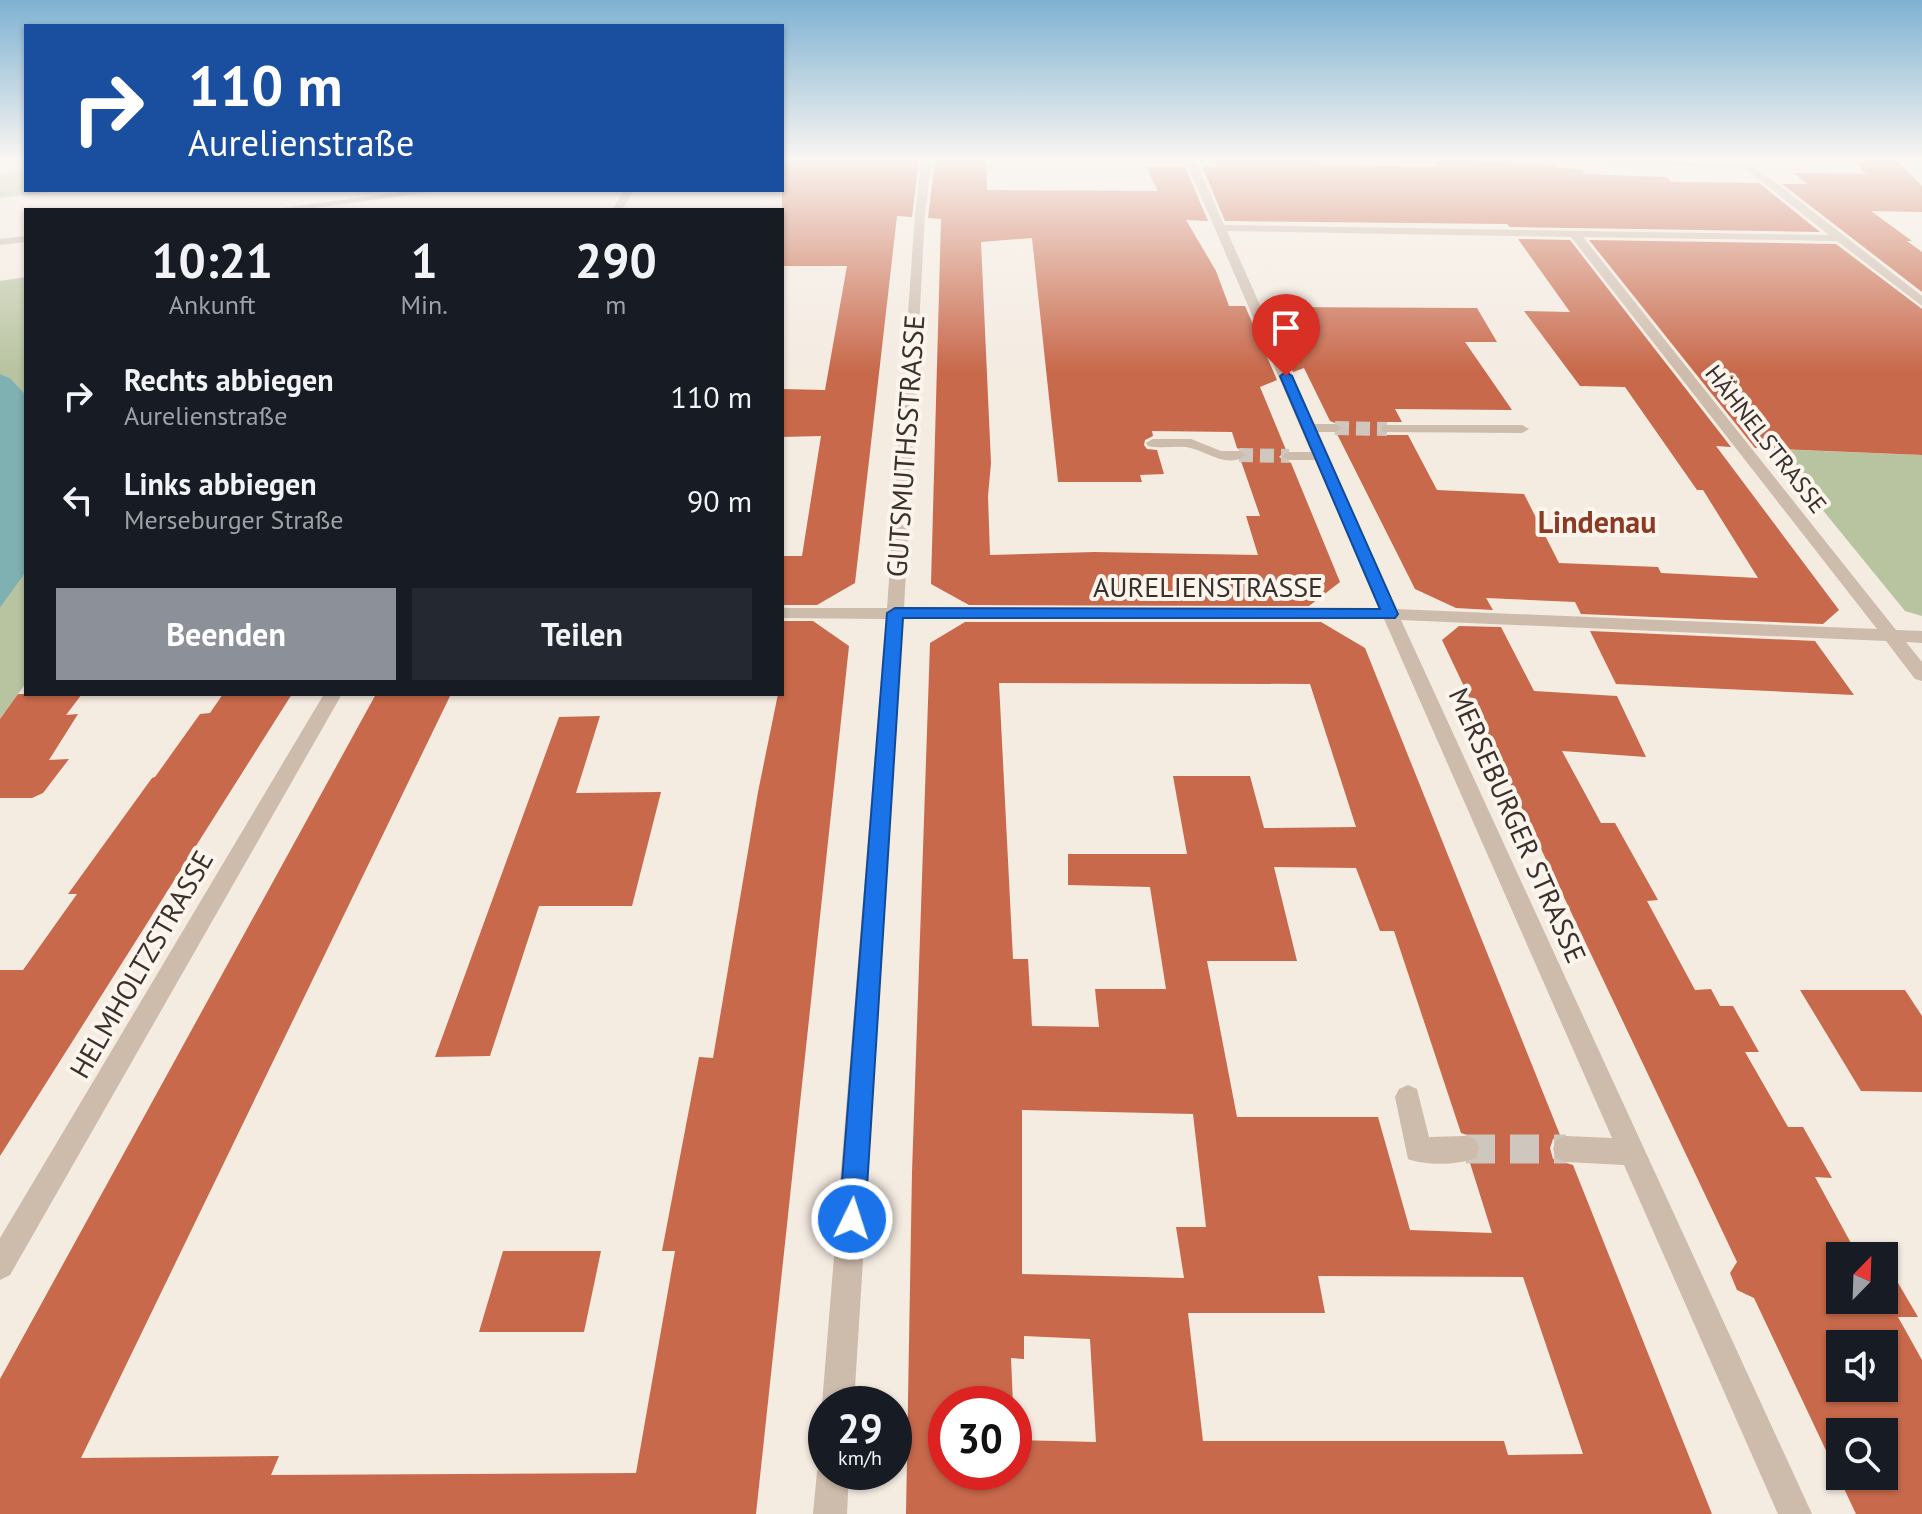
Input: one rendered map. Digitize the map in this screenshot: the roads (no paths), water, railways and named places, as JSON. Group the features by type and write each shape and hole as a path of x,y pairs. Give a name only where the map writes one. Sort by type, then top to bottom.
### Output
{"street":[{"name":"GUTSMUTHSSTRASSE","path":"839,1386 895,613 919,230"},
{"name":"MERSEBURGER STRASSE","path":"1222,230 1390,614 1795,1514"},
{"path":"1366,230 1840,238"},
{"path":"1829,230 1922,302"},
{"name":"HÄHNELSTRASSE","path":"1573,232 1922,675"},
{"path":"0,242 24,239"},
{"path":"1309,428 1335,428"},
{"path":"1387,429 1522,429"},
{"path":"1153,443 1191,443 1219,455 1239,455"},
{"path":"1289,456 1321,456"},
{"name":"AURELIENSTRASSE","path":"784,613 1390,614 1922,637"},
{"name":"HELMHOLTZSTRASSE","path":"0,1265 332,696"},
{"path":"1408,1097 1418,1150 1466,1149"},
{"path":"1566,1149 1632,1152"},
{"path":"830,1514 832,1490"}],"water":[{"path":"0,374 10,378 24,393 24,575 0,608"}],"tunnel":[{"path":"1335,428 1387,429"},
{"path":"1239,455 1289,456"},
{"path":"1466,1149 1566,1149"}],"district":[{"name":"Lindenau","path":"1597,521"}]}
